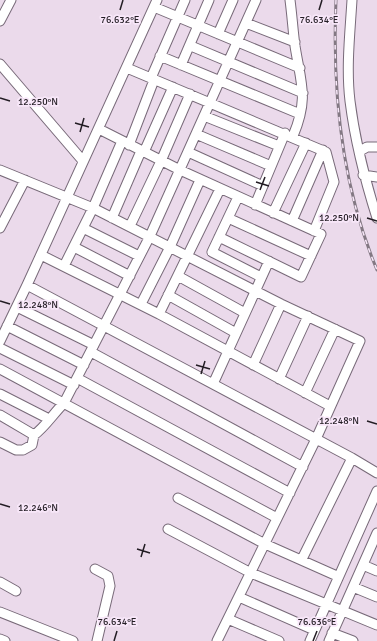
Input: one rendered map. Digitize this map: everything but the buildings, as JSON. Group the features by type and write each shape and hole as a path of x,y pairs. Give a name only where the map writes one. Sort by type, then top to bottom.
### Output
{"street":[{"path":"0,21 10,0"},
{"path":"64,266 125,143 160,56 185,0"},
{"path":"181,65 191,46 209,0"},
{"path":"218,34 232,0"},
{"path":"0,442 16,450 23,450 32,444 34,435 41,430 64,403 150,236 256,0"},
{"path":"255,205 279,146 289,135 300,114 303,93 290,0"},
{"path":"352,0 348,49 350,101 363,175 377,218"},
{"path":"0,341 68,197 155,4 178,17 300,68"},
{"path":"246,23 295,42"},
{"path":"191,46 303,93"},
{"path":"160,56 300,114"},
{"path":"0,66 83,161"},
{"path":"127,68 306,142 326,152 334,182 314,231"},
{"path":"112,218 173,87"},
{"path":"130,226 161,161 190,94"},
{"path":"204,116 279,146"},
{"path":"99,129 200,180 321,234 301,277 219,237"},
{"path":"196,134 271,166"},
{"path":"273,213 306,142"},
{"path":"360,151 367,147 377,147"},
{"path":"292,221 323,150"},
{"path":"188,152 263,186"},
{"path":"0,170 93,208 281,304 360,341 303,467 217,641"},
{"path":"363,175 377,177"},
{"path":"0,228 25,180"},
{"path":"141,304 170,247 200,180"},
{"path":"159,314 220,189"},
{"path":"238,197 212,252 261,277"},
{"path":"228,218 311,256"},
{"path":"83,228 139,256"},
{"path":"74,247 130,276"},
{"path":"41,255 141,304 330,406"},
{"path":"213,384 268,261"},
{"path":"178,276 245,313"},
{"path":"27,285 352,458 377,474"},
{"path":"168,295 236,333"},
{"path":"253,365 281,304"},
{"path":"17,307 303,467"},
{"path":"279,379 308,316"},
{"path":"7,326 84,364"},
{"path":"306,393 335,329"},
{"path":"0,348 75,382 290,493"},
{"path":"0,370 277,518"},
{"path":"0,394 49,419"},
{"path":"0,415 34,435"},
{"path":"302,559 352,458"},
{"path":"310,641 377,491"},
{"path":"178,498 265,544 338,576"},
{"path":"168,529 251,573 377,626"},
{"path":"353,641 331,637 353,587 375,543 377,533"},
{"path":"363,566 377,571"},
{"path":"95,569 108,576 110,586 97,641"},
{"path":"0,582 16,591"},
{"path":"353,587 377,597"},
{"path":"239,597 314,630"},
{"path":"0,612 73,641"},
{"path":"228,619 279,641"},
{"path":"0,639 5,641"}],"railway":[{"path":"336,0 335,34 338,103 347,171 355,204 377,270"}]}
